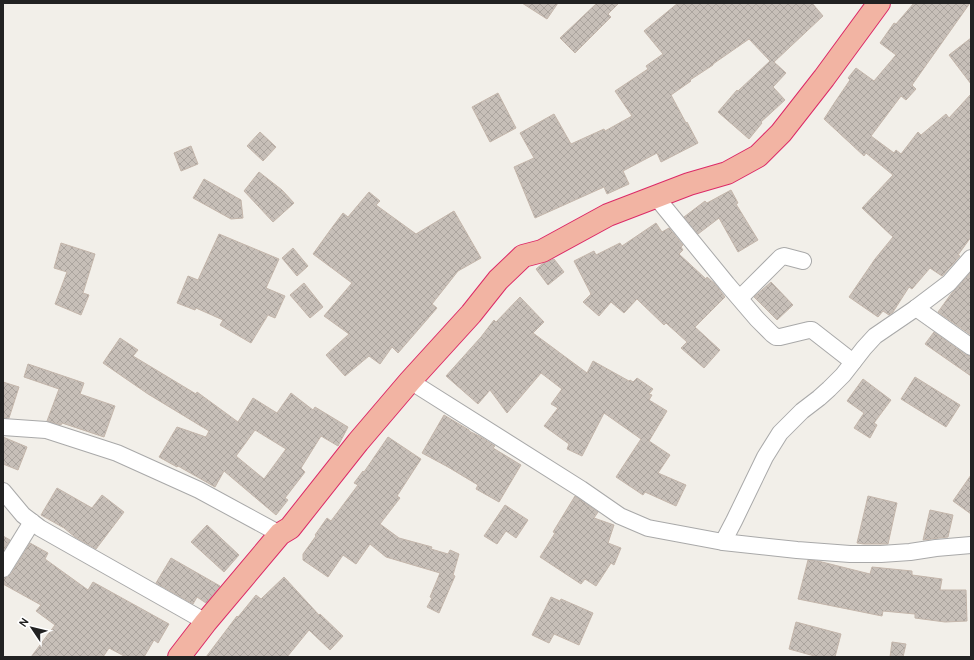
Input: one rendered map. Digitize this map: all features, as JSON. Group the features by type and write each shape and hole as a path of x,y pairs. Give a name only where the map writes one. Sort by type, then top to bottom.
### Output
{"highway":[{"path":"179,657 206,622 280,534 290,528 358,442 410,381 471,314 498,280 523,256 542,251 608,214 689,184 727,173 758,156 781,133 824,78 879,3"}],"street":[{"path":"656,196 757,319 774,336 780,337 812,330 853,362"},
{"path":"740,298 781,256 802,261"},
{"path":"723,542 766,457 780,433 802,411 830,389 875,336 949,283 971,258"},
{"path":"916,308 971,347"},
{"path":"410,381 574,485 620,516 648,528 723,542 850,554 910,552 971,545"},
{"path":"3,427 46,430 117,453 199,490 280,534"},
{"path":"3,491 23,515 40,528 206,622"},
{"path":"3,569 32,522"}],"building":[{"path":"522,3 558,3 547,19"},
{"path":"597,3 619,3 608,14 611,17 575,53 560,38"},
{"path":"678,3 812,3 823,16 774,62 786,73 773,87 785,100 761,122 762,123 749,139 718,112 737,90 738,91 770,61 749,39 671,95 698,143 661,162 657,153 623,171 629,184 607,194 604,187 535,218 514,167 534,158 520,133 554,114 571,144 604,129 605,131 632,116 615,91 648,69 646,66 663,54 644,31"},
{"path":"914,3 970,3 912,85 916,89 906,100 901,96 871,136 894,153 896,150 901,154 918,132 921,135 946,114 949,118 971,94 971,237 958,255 960,256 942,276 930,268 912,289 909,287 893,312 889,315 883,311 878,317 849,297 875,259 893,237 862,208 893,175 866,153 864,156 824,119 850,80 848,78 856,68 874,81 896,55 880,43 894,23 896,24"},
{"path":"971,38 971,84 949,55"},
{"path":"498,93 516,128 490,142 472,107"},
{"path":"260,132 276,147 263,161 247,146"},
{"path":"191,146 198,164 181,171 174,153"},
{"path":"259,172 282,190 294,203 273,222 244,191"},
{"path":"204,179 241,200 243,218 231,219 193,198"},
{"path":"731,190 738,203 736,204 758,240 738,252 719,218 698,234 684,217 705,201 707,203"},
{"path":"369,192 380,201 376,205 416,234 454,211 481,258 458,271 432,304 437,308 398,353 392,347 380,364 369,356 345,376 326,355 349,334 324,316 352,283 313,254 343,213 348,217"},
{"path":"656,223 662,232 669,228 683,245 681,247 683,250 679,254 706,279 707,277 715,284 725,297 695,327 720,350 704,368 681,348 687,342 666,323 664,325 637,299 624,313 611,302 599,316 583,302 591,294 574,261 594,251 596,255 620,243 622,246"},
{"path":"219,234 279,259 266,288 285,296 275,318 268,315 251,343 220,325 223,320 196,308 195,310 177,303 188,276 198,280"},
{"path":"61,243 95,254 83,293 89,295 81,315 55,304 67,272 54,268"},
{"path":"293,248 308,266 297,276 282,258"},
{"path":"554,259 564,272 548,285 536,269 542,264"},
{"path":"971,272 971,335 938,312 951,294"},
{"path":"771,282 793,305 777,320 754,297"},
{"path":"304,283 323,307 310,318 290,295"},
{"path":"520,297 544,322 533,333 587,373 593,361 629,381 630,380 633,382 637,378 653,389 649,394 652,395 649,400 667,411 649,441 670,455 658,473 686,485 676,506 645,492 643,495 616,477 641,439 604,413 582,456 567,449 569,444 544,426 558,408 551,404 562,389 541,373 507,413 490,390 478,404 446,376 494,320 496,322"},
{"path":"934,332 966,355 971,356 971,376 925,344"},
{"path":"120,338 138,350 133,356 196,394 197,392 238,422 253,398 277,413 291,393 313,410 315,407 348,427 338,446 321,436 301,468 305,472 285,498 288,500 276,515 224,471 215,487 159,457 177,427 206,437 209,431 148,394 103,363","holes":["255,430 286,449 264,479 236,456"]},
{"path":"28,364 84,383 80,394 115,406 104,437 62,423 61,425 47,421 59,389 24,377"},
{"path":"915,377 960,405 946,427 901,399"},
{"path":"863,379 891,400 874,423 877,425 870,438 854,428 864,413 847,401"},
{"path":"3,382 19,387 9,418 3,418"},
{"path":"444,415 495,446 493,448 521,465 499,502 476,489 478,485 422,453"},
{"path":"3,437 27,447 18,470 3,464"},
{"path":"388,437 421,459 397,496 400,498 380,524 399,538 432,547 431,549 448,554 450,550 459,554 453,575 455,576 439,613 427,607 432,598 430,597 440,573 386,557 370,544 356,564 343,555 328,577 303,560 303,554 316,536 315,535 327,518 331,521 358,485 354,483 363,471 364,472"},
{"path":"971,475 971,514 953,501"},
{"path":"57,488 92,508 102,495 124,512 96,549 41,515"},
{"path":"575,496 598,512 594,518 614,525 608,543 621,548 614,565 611,563 596,586 585,579 581,584 540,557"},
{"path":"868,496 897,503 888,544 857,543"},
{"path":"505,505 528,520 516,538 506,531 497,544 484,536"},
{"path":"930,510 953,515 948,537 923,540"},
{"path":"207,525 239,555 224,572 191,542"},
{"path":"3,536 10,540 3,551"},
{"path":"30,543 48,553 45,559 88,590 93,582 169,624 158,643 154,640 144,657 126,657 109,648 103,657 31,657 55,625 36,611 41,605 3,584 3,578 8,577 11,574"},
{"path":"171,558 220,586 206,603 197,597 193,604 156,583"},
{"path":"808,560 818,561 870,574 872,567 912,571 912,575 942,579 940,590 966,590 967,621 945,622 915,618 915,614 883,611 882,616 798,599"},
{"path":"284,577 319,615 320,614 343,636 330,650 309,630 287,657 206,657 237,616 238,617 256,595 261,599"},
{"path":"551,597 560,601 561,599 593,613 579,645 554,634 549,643 532,635"},
{"path":"796,622 841,634 835,657 818,657 789,649"},
{"path":"892,642 906,644 903,657 890,657"}]}
